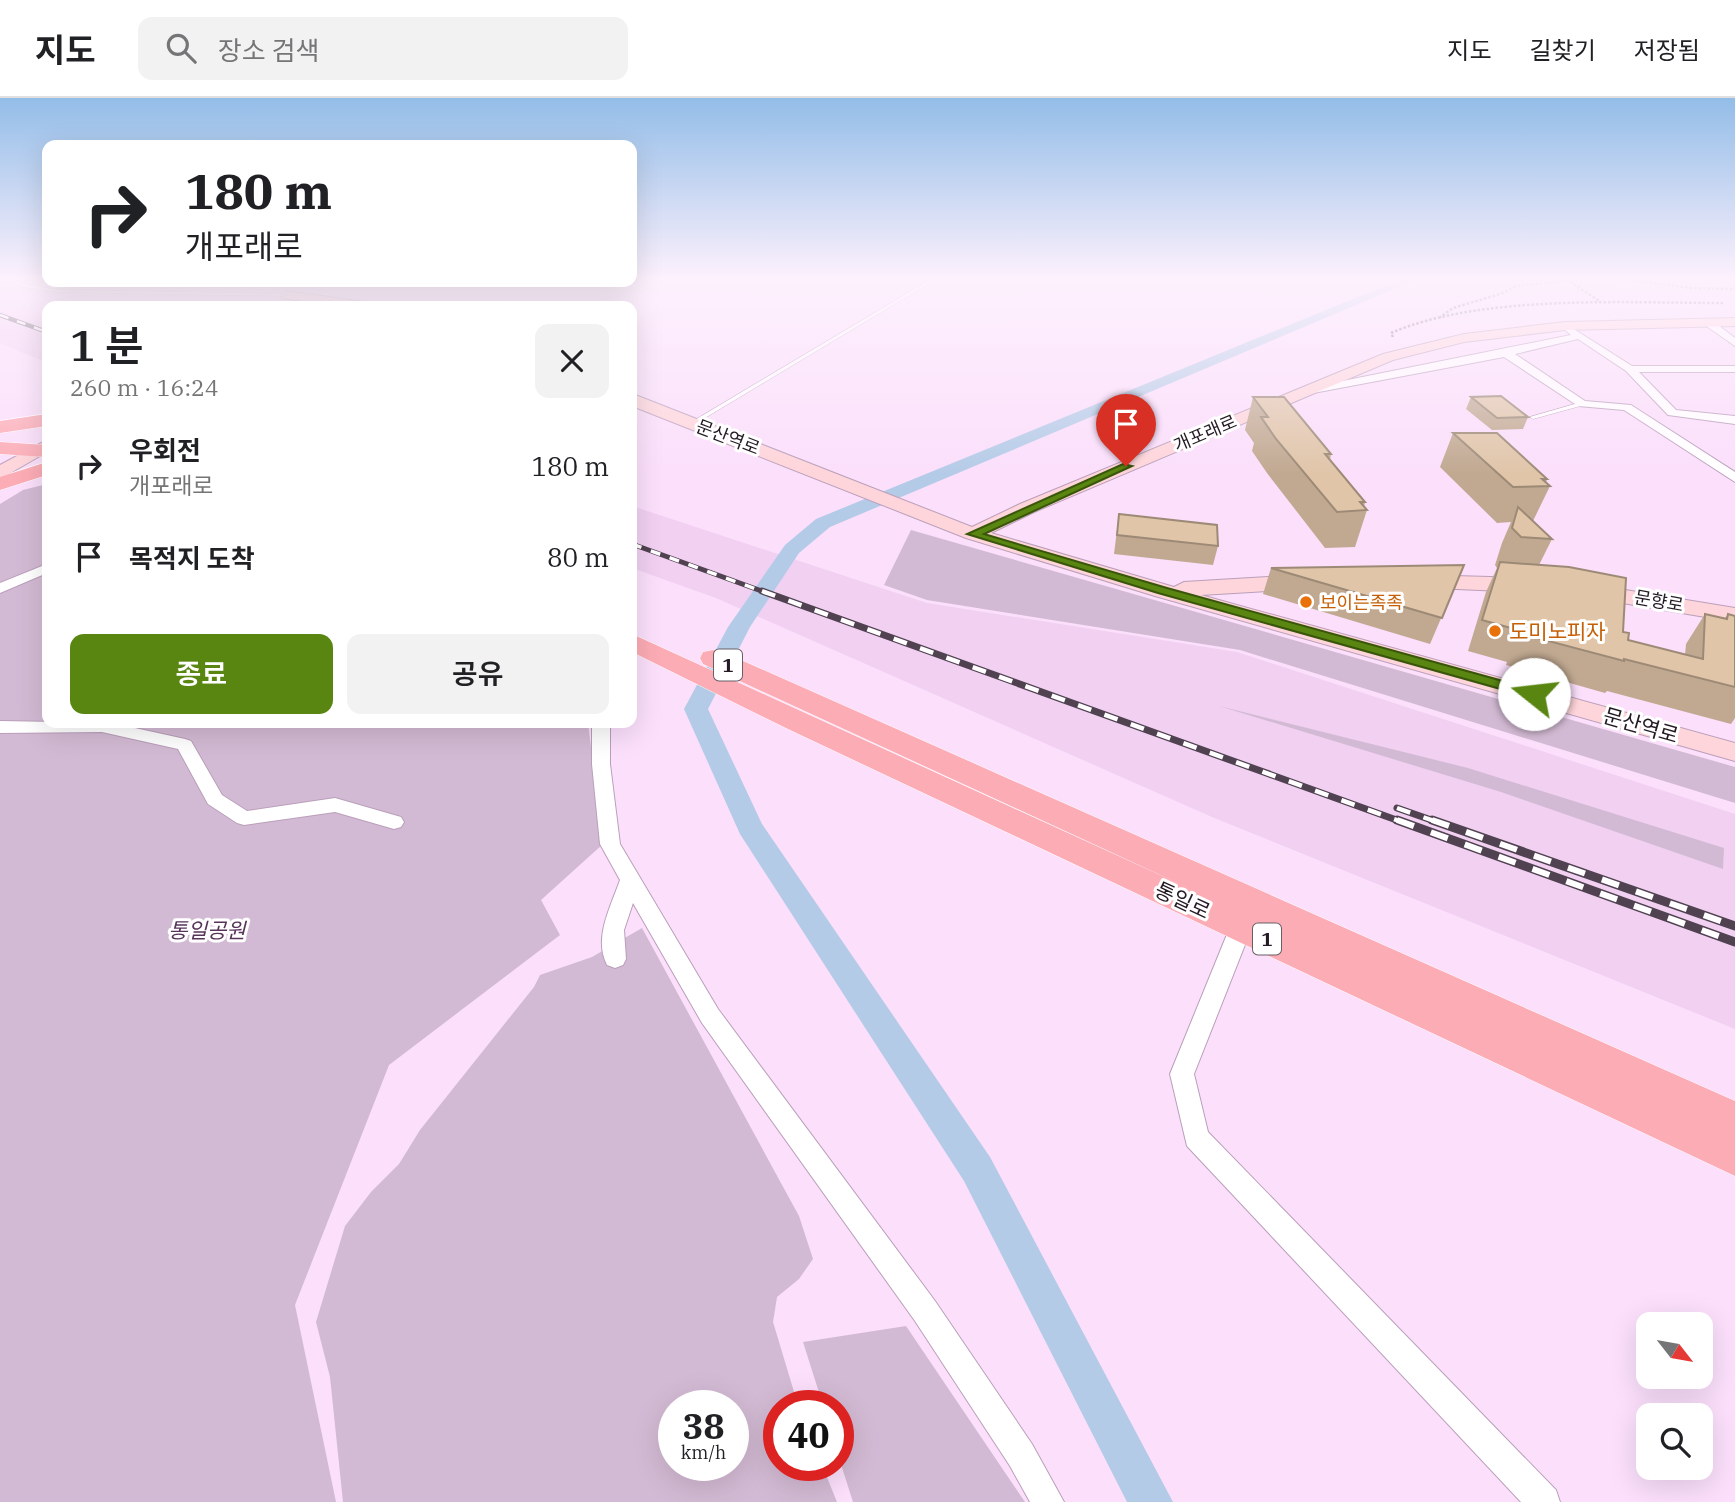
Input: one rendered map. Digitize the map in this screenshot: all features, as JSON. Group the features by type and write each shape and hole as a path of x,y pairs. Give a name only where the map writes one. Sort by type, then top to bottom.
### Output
{"main road":[{"path":"0,427 42,421"},
{"path":"0,437 42,450"},
{"path":"0,448 42,451"},
{"path":"0,484 42,454"},
{"name":"통일로","path":"637,625 811,716 1241,927 1735,1156"},
{"name":"통일로","path":"637,644 811,716 1735,1121"}],"street":[{"name":"개포래로","path":"973,534 1388,357 1442,344"},
{"path":"1300,393 1506,353 1534,344"},
{"path":"1591,344 1630,369 1672,413 1735,419"},
{"path":"1506,353 1582,404 1627,407 1735,478"},
{"path":"1630,369 1735,369"},
{"name":"문산역로","path":"637,402 973,534 1163,591 1735,751"},
{"path":"0,473 42,453"},
{"path":"0,588 42,570"},
{"path":"1163,591 1325,582"},
{"name":"문향로","path":"1394,582 1555,588 1626,595 1735,615"},
{"path":"1257,617 1238,597 1259,584"},
{"path":"0,727 42,727"},
{"path":"111,728 185,745 215,799 244,818 335,805 394,822"},
{"path":"601,728 601,764 610,844 710,1017 925,1311 1021,1455 1048,1502"},
{"path":"615,959 613,930 631,879"},
{"path":"1241,927 1182,1074 1196,1138 1545,1502"}],"lane":[{"path":"693,424 827,344"},
{"path":"1533,417 1582,404"}],"shaded area":[{"path":"1,344 42,344 42,361"},
{"path":"637,508 927,603 1237,652 1735,814 1735,1029 1212,817 716,598 637,570"}],"green space":[{"name":"통일공원","path":"42,485 42,728 589,728 603,844 541,900 560,935 389,1065 295,1305 336,1502 0,1502 0,504 23,490"},
{"path":"911,530 1735,767 1735,803 1240,650 927,600 884,585"},
{"path":"1219,706 1468,768 1724,848 1723,869 1501,792"},
{"path":"642,928 799,1216 813,1259 799,1279 777,1297 773,1322 793,1390 763,1390 763,1481 828,1481 837,1502 343,1502 330,1377 316,1322 345,1226 371,1192 399,1164 420,1130 534,987 540,975 592,957"},
{"path":"906,1326 1025,1502 853,1502 846,1481 854,1481 854,1390 818,1390 803,1342"}],"building":[{"path":"1501,396 1528,417 1497,418 1471,397"},
{"path":"1253,397 1284,397 1331,454 1325,454 1365,502 1360,502 1367,510 1337,512 1276,439 1261,417 1268,417"},
{"path":"1453,433 1497,433 1547,479 1542,479 1550,486 1513,487"},
{"path":"1518,507 1552,539 1521,537 1512,528"},
{"path":"1119,514 1217,525 1218,546 1117,535"},
{"path":"1500,562 1569,567 1626,578 1623,632 1629,633 1628,640 1703,659 1705,614 1727,619 1728,614 1735,616 1735,687 1522,634 1522,631 1482,620"},
{"path":"1464,565 1442,618 1271,568"}],"waterway":[{"path":"1151,1502 977,1169 750,827 696,709 739,627 792,549 823,523 1256,344"}],"railway":[{"path":"637,546 767,593"},
{"path":"762,591 1402,822"},
{"path":"1397,808 1437,822"},
{"path":"1397,820 1735,942"},
{"path":"1432,820 1735,926"}],"place":[{"name":"보이는족족","path":"1306,602"},
{"name":"도미노피자","path":"1495,631"}],"route":[{"path":"1126,466 973,534 1163,591 1534,694"}]}
